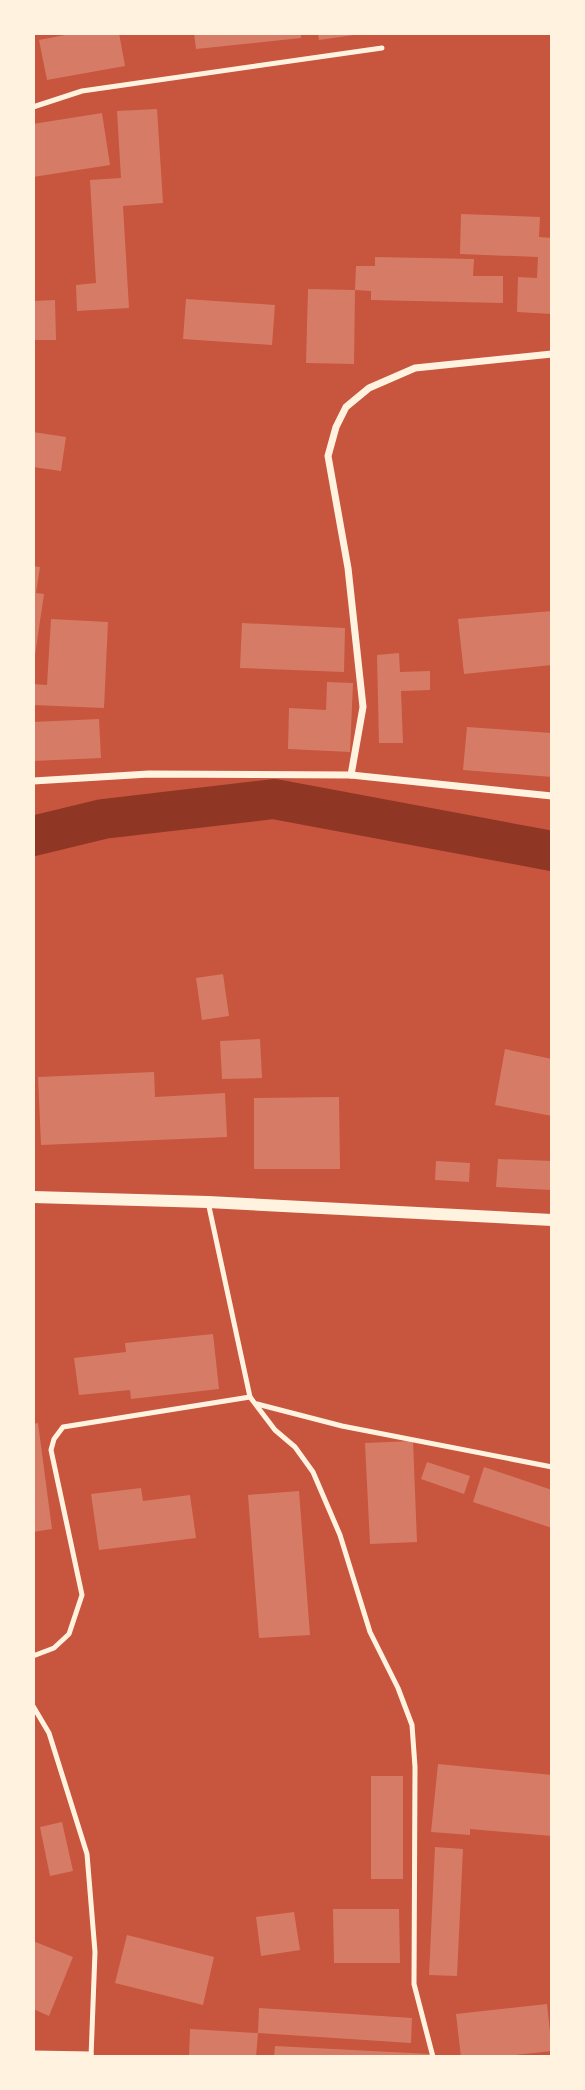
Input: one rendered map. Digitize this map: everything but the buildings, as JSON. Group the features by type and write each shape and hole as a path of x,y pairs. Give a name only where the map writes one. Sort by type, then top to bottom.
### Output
{"street":[{"path":"351,775 363,707 348,568 328,456 336,427 346,407 369,388 415,368 552,354"},
{"path":"33,782 149,774 351,775 552,796"},
{"path":"33,1198 208,1202 552,1220"}],"lane":[{"path":"33,107 82,91 382,48"},
{"path":"208,1202 250,1397 275,1430 295,1447 313,1472 340,1535 370,1632 398,1688 412,1725 415,1767 414,1984 433,2057"},
{"path":"33,1656 54,1648 69,1634 82,1595 51,1450 54,1438 63,1427 250,1397"},
{"path":"257,1404 342,1426 552,1467"},
{"path":"33,1706 49,1733 87,1854 95,1952 91,2055 33,2053"}],"waterway":[{"path":"33,836 103,819 274,799 552,851"}]}
